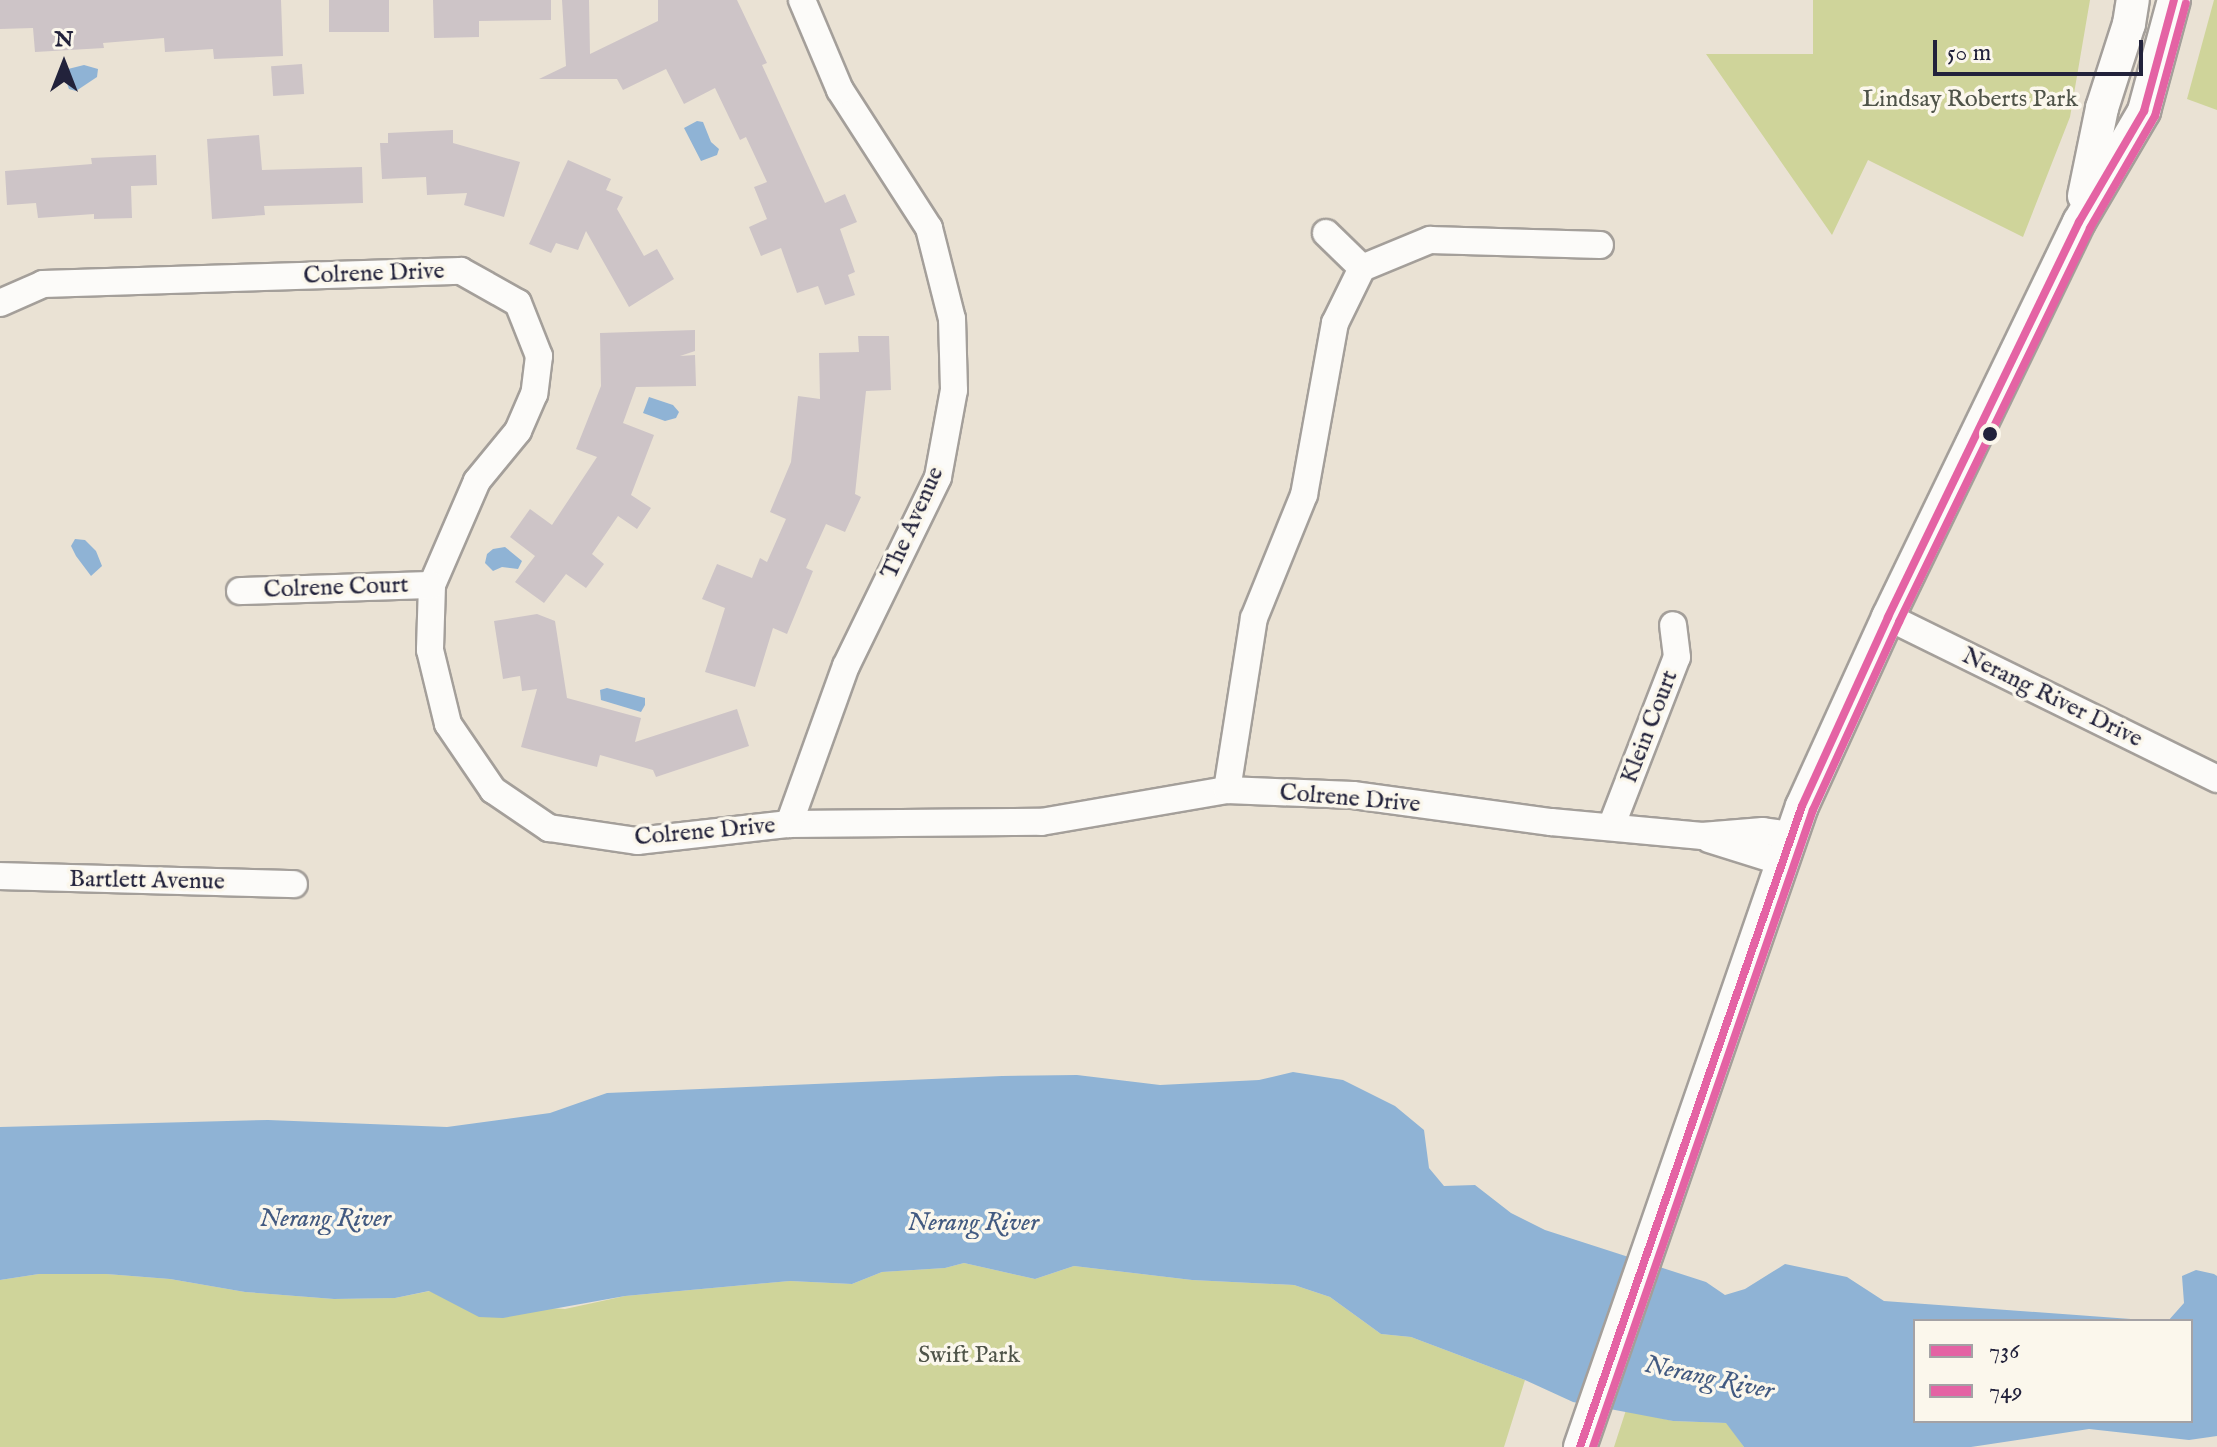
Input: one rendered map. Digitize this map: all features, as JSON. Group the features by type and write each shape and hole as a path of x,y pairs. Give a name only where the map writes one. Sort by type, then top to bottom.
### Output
{"street":[{"name":"The Avenue","path":"789,824 846,666 938,477 954,390 952,319 929,228 840,90 802,0"},
{"path":"2079,222 2102,108 2129,24 2133,0"},
{"path":"1580,1447 1787,849 1888,617 2079,222 2144,111 2174,0"},
{"path":"1326,233 1362,268"},
{"path":"1227,790 1254,618 1304,495 1335,323 1362,268 1430,240 1600,245"},
{"name":"Colrene Drive","path":"0,303 43,284 461,271 518,303 539,356 534,394 518,431 477,481 432,585 430,650 448,724 493,790 549,828 637,841 789,824 1041,822 1227,790 1353,795 1702,836 1787,849"},
{"name":"Colrene Court","path":"240,591 432,585"},
{"name":"Nerang River Drive","path":"1888,617 2217,779"},
{"name":"Klein Court","path":"1611,827 1677,657 1673,625"},
{"name":"Bartlett Avenue","path":"0,876 294,884"}],"green space":[{"name":"Lindsay Roberts Park","path":"1813,0 2090,0 2070,117 2023,237 1868,160 1832,235 1706,54 1813,54"},
{"path":"2214,0 2217,0 2217,110 2187,99"},
{"name":"Swift Park","path":"964,1263 1035,1279 1074,1266 1192,1280 1294,1285 1330,1297 1381,1334 1411,1337 1525,1380 1504,1447 0,1447 0,1280 39,1274 106,1274 170,1279 245,1292 334,1299 395,1298 430,1291 453,1302 565,1309 625,1296 790,1281 852,1284 882,1272 945,1268"},
{"path":"1626,1410 1673,1421 1727,1423 1744,1447 1614,1447"}],"water":[{"path":"84,65 98,69 97,77 76,91 69,89 64,75 68,69"},
{"path":"697,121 703,122 711,142 719,149 717,155 701,161 684,128"},
{"path":"649,397 673,405 679,412 676,418 665,421 643,413"},
{"path":"75,539 85,540 96,551 102,566 91,576 71,546"},
{"path":"505,547 522,561 518,569 502,567 493,571 485,563 487,554 493,549"},
{"path":"607,688 645,698 645,705 641,712 601,700 600,690"},
{"name":"Nerang River","path":"1293,1072 1343,1080 1395,1106 1424,1130 1429,1168 1444,1186 1475,1185 1511,1213 1545,1230 1706,1282 1725,1295 1745,1289 1785,1264 1847,1277 1884,1301 2131,1319 1913,1319 1913,1423 2193,1423 2193,1319 2170,1319 2184,1303 2182,1276 2196,1270 2214,1274 2217,1276 2217,1436 2189,1440 2089,1429 1971,1447 1744,1447 1726,1423 1673,1421 1573,1402 1525,1380 1411,1337 1381,1334 1330,1297 1294,1285 1192,1280 1074,1266 1035,1279 964,1263 945,1268 882,1272 852,1284 790,1281 625,1296 503,1318 479,1317 429,1291 395,1298 334,1299 245,1292 170,1279 106,1274 39,1274 0,1280 0,1127 268,1120 447,1127 550,1113 607,1093 1002,1076 1077,1075 1160,1085 1259,1080"}],"building":[{"path":"0,0 281,0 283,56 214,59 213,49 165,52 164,38 103,43 104,48 35,52 33,28 0,29"},
{"path":"329,0 389,0 389,32 329,32"},
{"path":"433,0 551,0 551,20 479,21 479,37 434,38"},
{"path":"562,0 589,0 590,54 658,21 658,0 737,0 767,63 762,65 825,203 845,194 857,222 840,229 855,272 848,275 855,295 825,305 818,286 797,293 781,248 761,256 749,227 767,219 754,187 767,182 746,137 740,140 715,88 684,104 666,69 623,90 617,79 539,79 566,66"},
{"path":"302,64 304,94 273,96 271,66"},
{"path":"453,130 453,143 520,162 504,217 464,205 467,193 427,195 426,177 382,179 380,143 388,143 388,133"},
{"path":"259,135 262,170 362,167 363,203 264,206 265,215 212,219 207,139"},
{"path":"156,155 157,185 131,186 132,218 94,219 94,214 38,218 36,203 7,205 5,171 92,164 91,158"},
{"path":"568,160 611,179 606,190 623,197 617,209 644,256 657,249 674,279 629,307 586,231 578,250 556,243 551,253 529,244"},
{"path":"695,330 695,351 680,356 695,355 696,386 636,387 623,423 654,435 631,495 651,508 637,529 618,516 592,554 604,564 586,588 566,574 544,603 515,582 535,556 510,537 530,509 552,525 597,457 576,449 601,386 600,333"},
{"path":"858,336 889,336 891,390 866,391 855,494 861,497 845,532 826,524 806,568 813,571 787,634 773,628 755,687 705,672 725,608 702,599 717,564 752,578 760,558 767,562 786,519 770,512 791,462 798,396 820,399 819,353 859,352"},
{"path":"537,614 555,621 567,698 641,718 635,742 737,709 749,746 656,777 653,770 600,755 597,767 521,747 537,689 522,691 520,676 503,679 494,621"}],"transit line":[{"name":"736","path":"1580,1447 1802,806 1888,617 2079,222 2144,111 2174,0"},
{"name":"749","path":"1593,1447 1813,810 1899,622 2090,228 2155,116 2186,3"}]}
